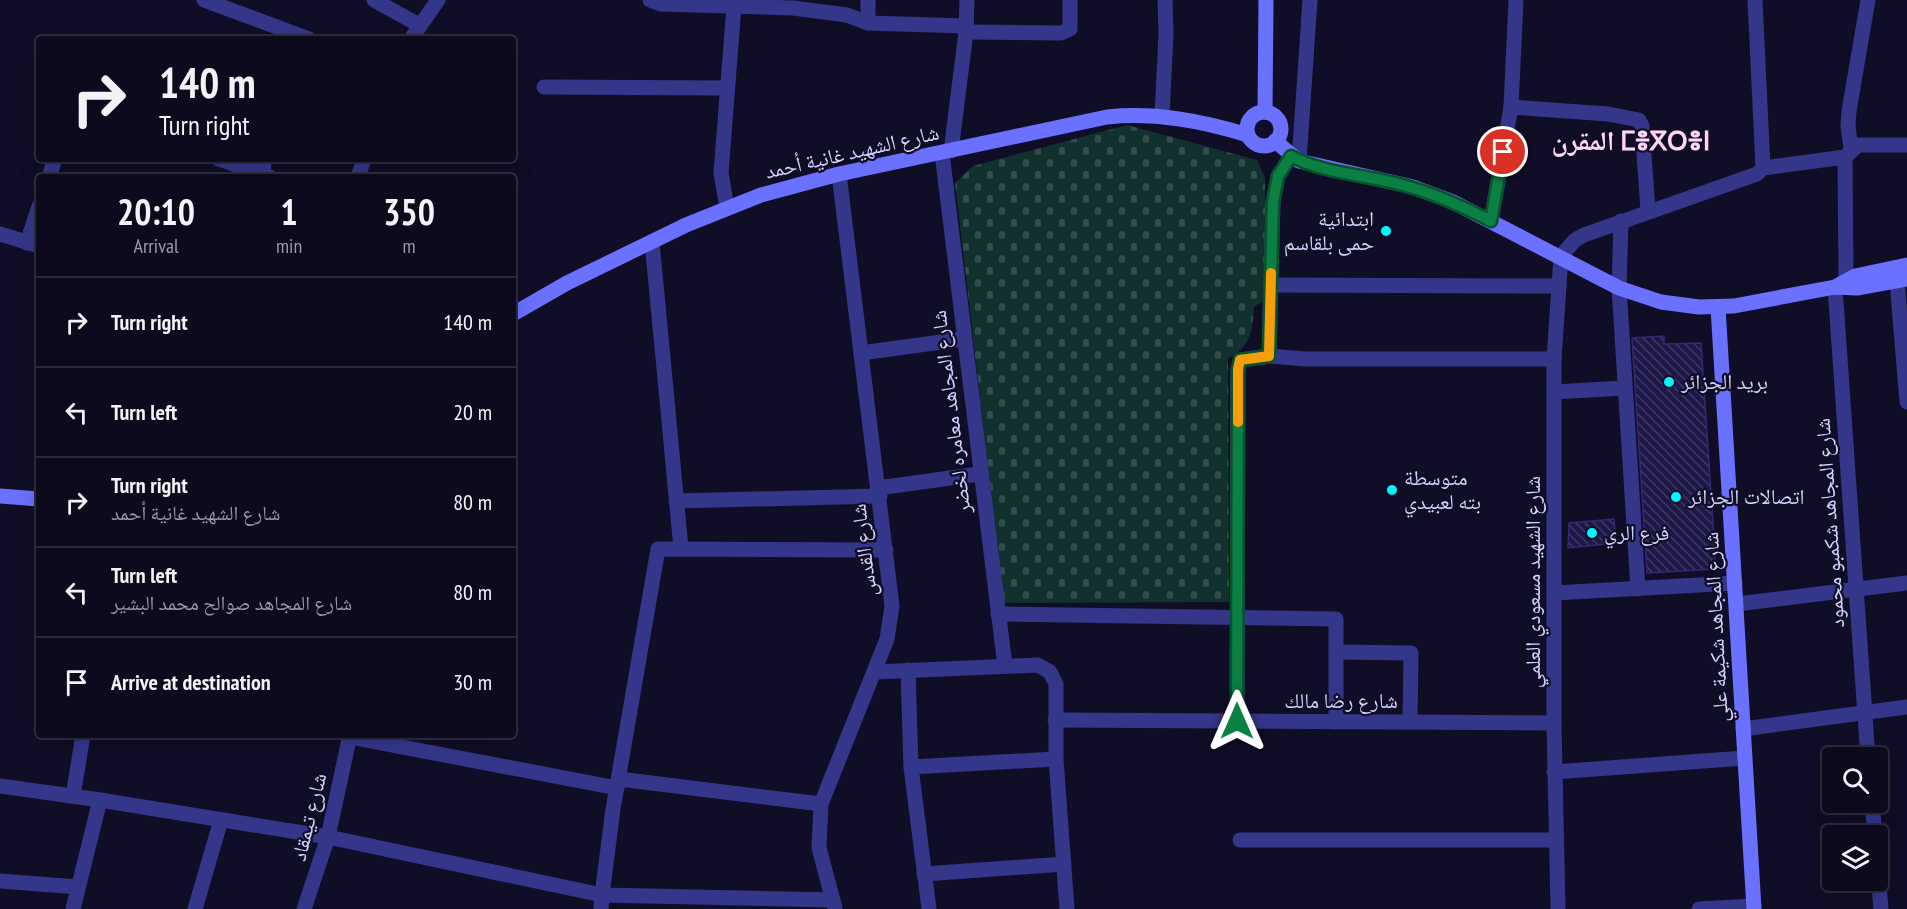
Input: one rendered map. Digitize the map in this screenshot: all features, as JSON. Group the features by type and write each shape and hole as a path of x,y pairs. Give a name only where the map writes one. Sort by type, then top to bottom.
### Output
{"main road":[{"path":"1266,0 1258,114 1247,126 1254,140 1275,141 1295,159 1413,188 1453,202 1619,288 1671,303 1718,307 1840,283 1907,266"},
{"path":"1224,128 1258,114 1278,121 1280,131 1275,141"},
{"name":"شارع الشهيد غانية أحمد","path":"516,312 567,283 652,242 727,208 771,192 839,174 1107,117 1162,116 1224,128 1254,140 1274,153 1295,159"},
{"path":"1840,283 1857,288 1902,280"},
{"name":"شارع المجاهد شكيمة علي","path":"1718,307 1754,907"},
{"path":"0,496 36,499"}],"street":[{"path":"204,0 300,36"},
{"path":"374,0 419,25"},
{"path":"413,36 438,0"},
{"path":"650,0 661,4 823,11 847,15 868,23 1061,33 1070,29 1070,0"},
{"path":"868,0 868,23"},
{"name":"شارع المجاهد معامره لخضر","path":"967,0 966,29 946,152 963,339 1005,666"},
{"path":"1162,116 1166,34 1165,0"},
{"path":"1269,356 1273,202 1278,176 1295,159 1310,0"},
{"path":"1491,221 1511,107 1516,0"},
{"path":"1755,0 1763,168"},
{"name":"شارع المجاهد شكمبو محمود","path":"1867,747 1856,591 1840,283 1849,111 1868,0"},
{"path":"727,208 721,173 734,6"},
{"path":"544,87 726,88"},
{"path":"1511,107 1608,114 1639,120 1642,126 1647,211"},
{"path":"1561,256 1575,240 1647,211 1758,174 1763,168 1848,153 1858,145 1907,145"},
{"path":"227,162 260,174"},
{"name":"شارع القدس","path":"834,905 819,848 821,804 875,672 890,623 892,589 839,174"},
{"path":"1621,221 1619,288 1638,589"},
{"path":"0,234 33,244 36,225"},
{"path":"652,242 681,548"},
{"name":"شارع الشهيد مسعودي العلمي","path":"1558,909 1554,772 1554,359 1561,256"},
{"path":"1902,280 1907,402"},
{"path":"1271,285 1559,286"},
{"path":"861,353 963,339"},
{"path":"1237,721 1238,369 1240,360 1269,356 1305,359 1554,359"},
{"path":"1554,392 1624,388"},
{"path":"676,501 879,492 979,474"},
{"path":"602,902 618,783 658,549 886,550"},
{"path":"1554,593 1735,583"},
{"path":"1737,604 1907,583"},
{"path":"998,614 1336,619 1336,722"},
{"path":"1336,652 1411,652 1410,722"},
{"path":"875,672 1038,665 1050,672 1056,684 1056,759 1067,909"},
{"path":"908,670 911,767 929,909"},
{"path":"1743,729 1907,706"},
{"name":"شارع رضا مالك","path":"1055,720 1554,723"},
{"path":"74,796 83,738"},
{"name":"شارع تيمقاد","path":"304,909 328,837 350,738"},
{"path":"361,738 618,783 821,804"},
{"path":"1554,772 1744,758"},
{"path":"911,767 1056,759"},
{"path":"0,786 328,837 602,902 834,905"},
{"path":"73,909 99,800"},
{"path":"195,909 221,820"},
{"path":"1240,840 1556,840"},
{"path":"924,874 1064,864"},
{"path":"0,881 78,887"},
{"path":"1880,891 1881,909"},
{"path":"1699,909 1754,907"}],"green space":[{"path":"1127,125 1257,160 1265,177 1265,300 1254,307 1251,331 1246,344 1228,358 1229,602 1004,603 955,183 973,166"}],"building":[{"name":"اتصالات الجزائر","path":"1664,336 1664,344 1701,343 1716,569 1647,573 1632,338"},
{"name":"فرع الري","path":"1614,519 1616,543 1568,548 1569,523"}],"slow traffic":[{"path":"1238,422 1240,360 1269,356 1271,273"}],"place":[{"name":"ابتدائية حمى بلقاسم","path":"1386,231"},
{"name":"بريد الجزائر","path":"1669,382"},
{"name":"متوسطة بته لعبيدي","path":"1392,490"},
{"name":"اتصالات الجزائر","path":"1676,497"},
{"name":"فرع الري","path":"1592,533"}],"district":[{"name":"المقرن ⵎⴻⴳⵔⴻⵏ","path":"1631,141"}],"route":[{"path":"1237,721 1238,369 1240,360 1269,356 1273,202 1278,176 1291,156 1299,161 1434,194 1491,221 1503,152"}]}
